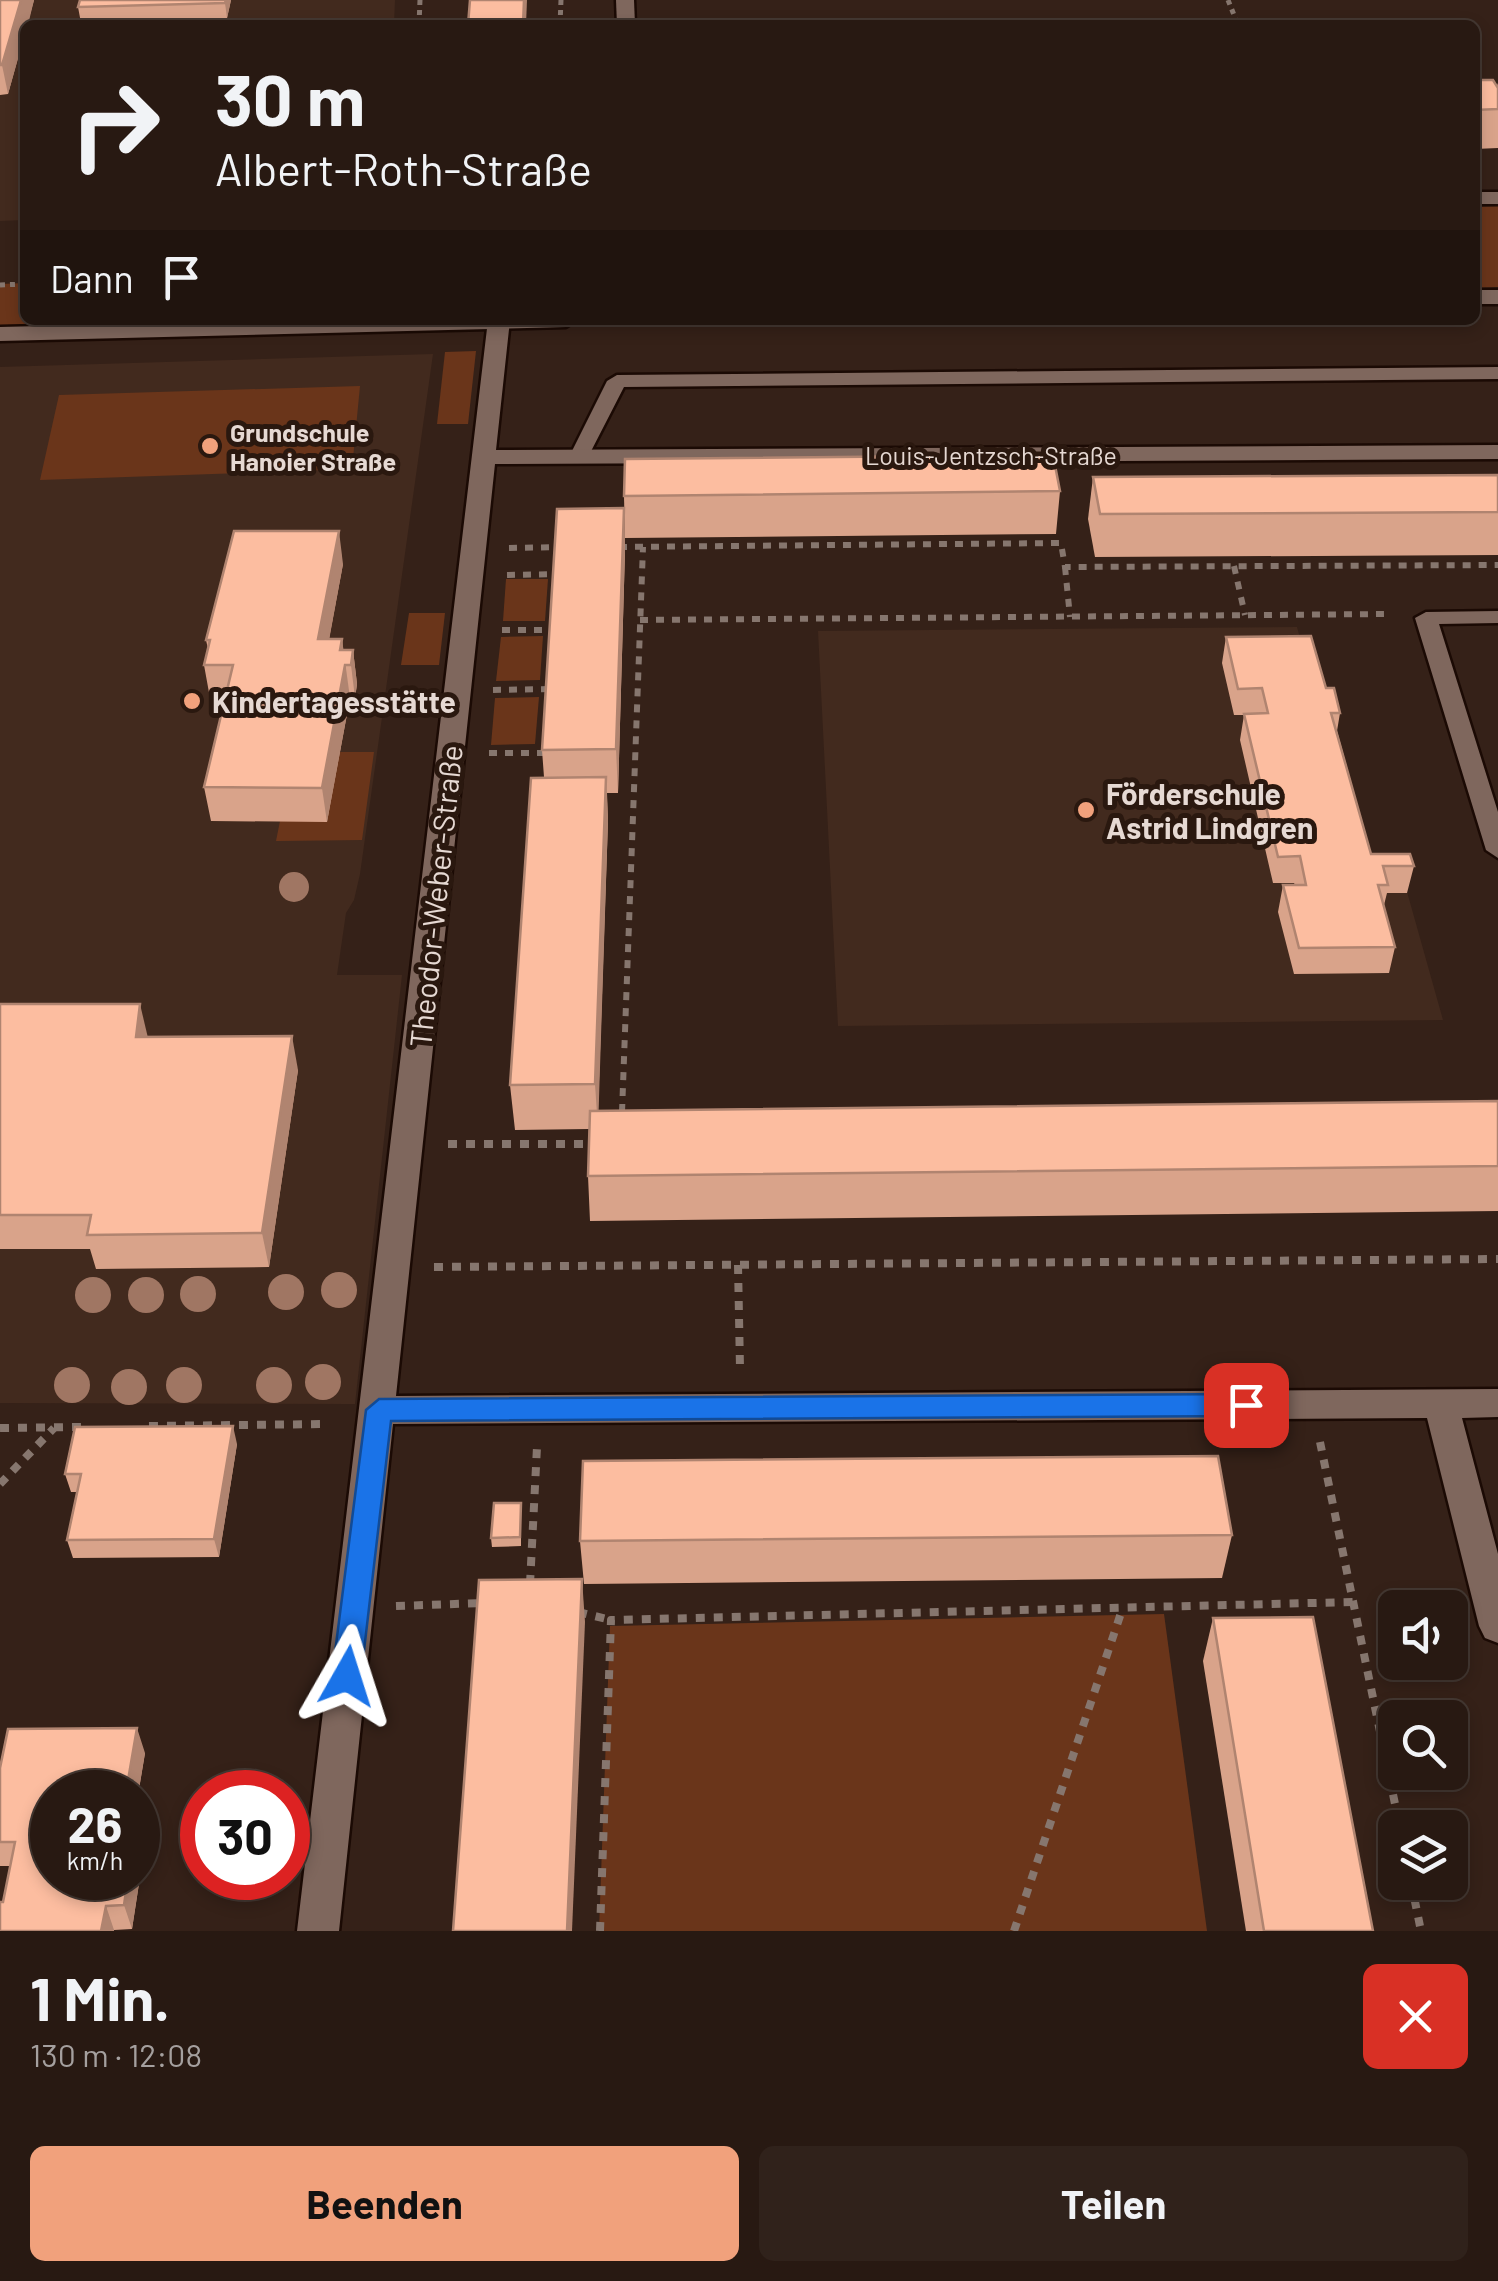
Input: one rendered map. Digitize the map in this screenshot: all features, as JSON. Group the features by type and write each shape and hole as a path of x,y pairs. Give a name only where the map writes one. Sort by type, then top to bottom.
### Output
{"street":[{"path":"0,334 345,325"},
{"name":"Theodor-Weber-Straße","path":"318,1931 499,325"},
{"name":"Louis-Jentzsch-Straße","path":"484,456 1498,452"},
{"path":"379,1410 1498,1403"},
{"path":"1441,1404 1498,1626"}],"lane":[{"path":"579,457 617,381 1498,373"},
{"path":"1498,617 1426,618 1498,850"}],"path":[{"path":"603,547 1061,543 1070,617"},
{"path":"503,548 563,547"},
{"path":"621,1136 643,547"},
{"path":"1065,568 1498,565"},
{"path":"1234,566 1245,616"},
{"path":"500,574 559,574"},
{"path":"640,620 1406,614 1426,618"},
{"path":"494,630 555,630"},
{"path":"488,690 552,689"},
{"path":"482,753 548,753"},
{"path":"443,1144 594,1145 607,1140"},
{"path":"431,1267 1498,1259"},
{"path":"738,1265 741,1408"},
{"path":"132,1426 327,1424"},
{"path":"0,1428 93,1427"},
{"path":"0,1484 54,1428"},
{"path":"1319,1432 1396,1810"},
{"path":"529,1601 537,1440"},
{"path":"396,1606 491,1602"},
{"path":"562,1608 611,1620 1353,1602"},
{"path":"1014,1931 1122,1607"},
{"path":"600,1931 611,1620"},
{"path":"1415,1900 1422,1931"}],"shaded area":[{"path":"0,0 395,0 394,20 20,20 20,220 0,221"},
{"path":"1498,206 1498,287 1480,288 1480,207"},
{"path":"20,283 20,325 306,325 0,334 0,284"},
{"path":"476,351 468,424 437,424 445,352"},
{"path":"433,354 360,874 354,900 346,913 337,975 402,975 355,1404 0,1403 0,367"},
{"path":"360,386 352,469 40,480 59,395"},
{"path":"506,579 548,579 545,621 503,621"},
{"path":"409,613 445,613 439,665 401,665"},
{"name":"Förderschule Astrid Lindgren","path":"1297,627 1365,880 1404,881 1443,1020 838,1026 818,631"},
{"path":"543,636 540,680 496,681 501,637"},
{"path":"539,697 535,744 491,745 495,698"},
{"path":"340,752 374,752 362,840 276,841 280,821 327,821"},
{"path":"1164,1614 1207,1931 599,1931 610,1626"}],"building":[{"path":"0,0 21,0 2,65 0,65"},
{"path":"80,0 226,0 78,7"},
{"path":"470,0 524,0 523,20 468,20"},
{"path":"1480,80 1493,80 1498,88 1498,109 1480,110"},
{"path":"1053,455 1060,491 624,496 625,459"},
{"path":"1498,475 1498,512 1100,514 1093,477"},
{"path":"624,508 616,749 542,750 557,509"},
{"path":"234,531 339,531 318,639 342,639 340,650 353,650 351,665 345,665 322,788 204,787 233,665 204,665 210,640 206,640"},
{"path":"1311,636 1326,688 1334,688 1340,713 1331,713 1371,854 1410,854 1414,866 1383,866 1388,885 1378,885 1395,947 1299,948 1283,885 1306,885 1300,856 1278,857 1244,714 1268,713 1262,688 1238,689 1226,637"},
{"path":"606,777 595,1084 510,1085 531,778"},
{"path":"0,1004 140,1004 136,1037 292,1036 262,1233 87,1235 91,1215 0,1215"},
{"path":"1498,1101 1498,1166 588,1176 590,1111"},
{"path":"233,1426 214,1539 67,1540 81,1474 65,1474 75,1427"},
{"path":"1218,1456 1232,1535 580,1541 583,1461"},
{"path":"494,1503 521,1503 520,1537 491,1538"},
{"path":"582,1579 567,1931 453,1931 479,1580"},
{"path":"1313,1617 1373,1931 1264,1931 1213,1618"},
{"path":"137,1728 130,1770 30,1770 30,1900 125,1900 124,1905 106,1906 101,1931 0,1931 0,1902 15,1842 0,1842 0,1768 8,1729"}],"place":[{"name":"Grundschule Hanoier Straße","path":"210,446"},
{"name":"Kindertagesstätte","path":"192,701"},
{"name":"Förderschule Astrid Lindgren","path":"1086,810"}],"route":[{"path":"347,1676 379,1410 1246,1405"}]}
